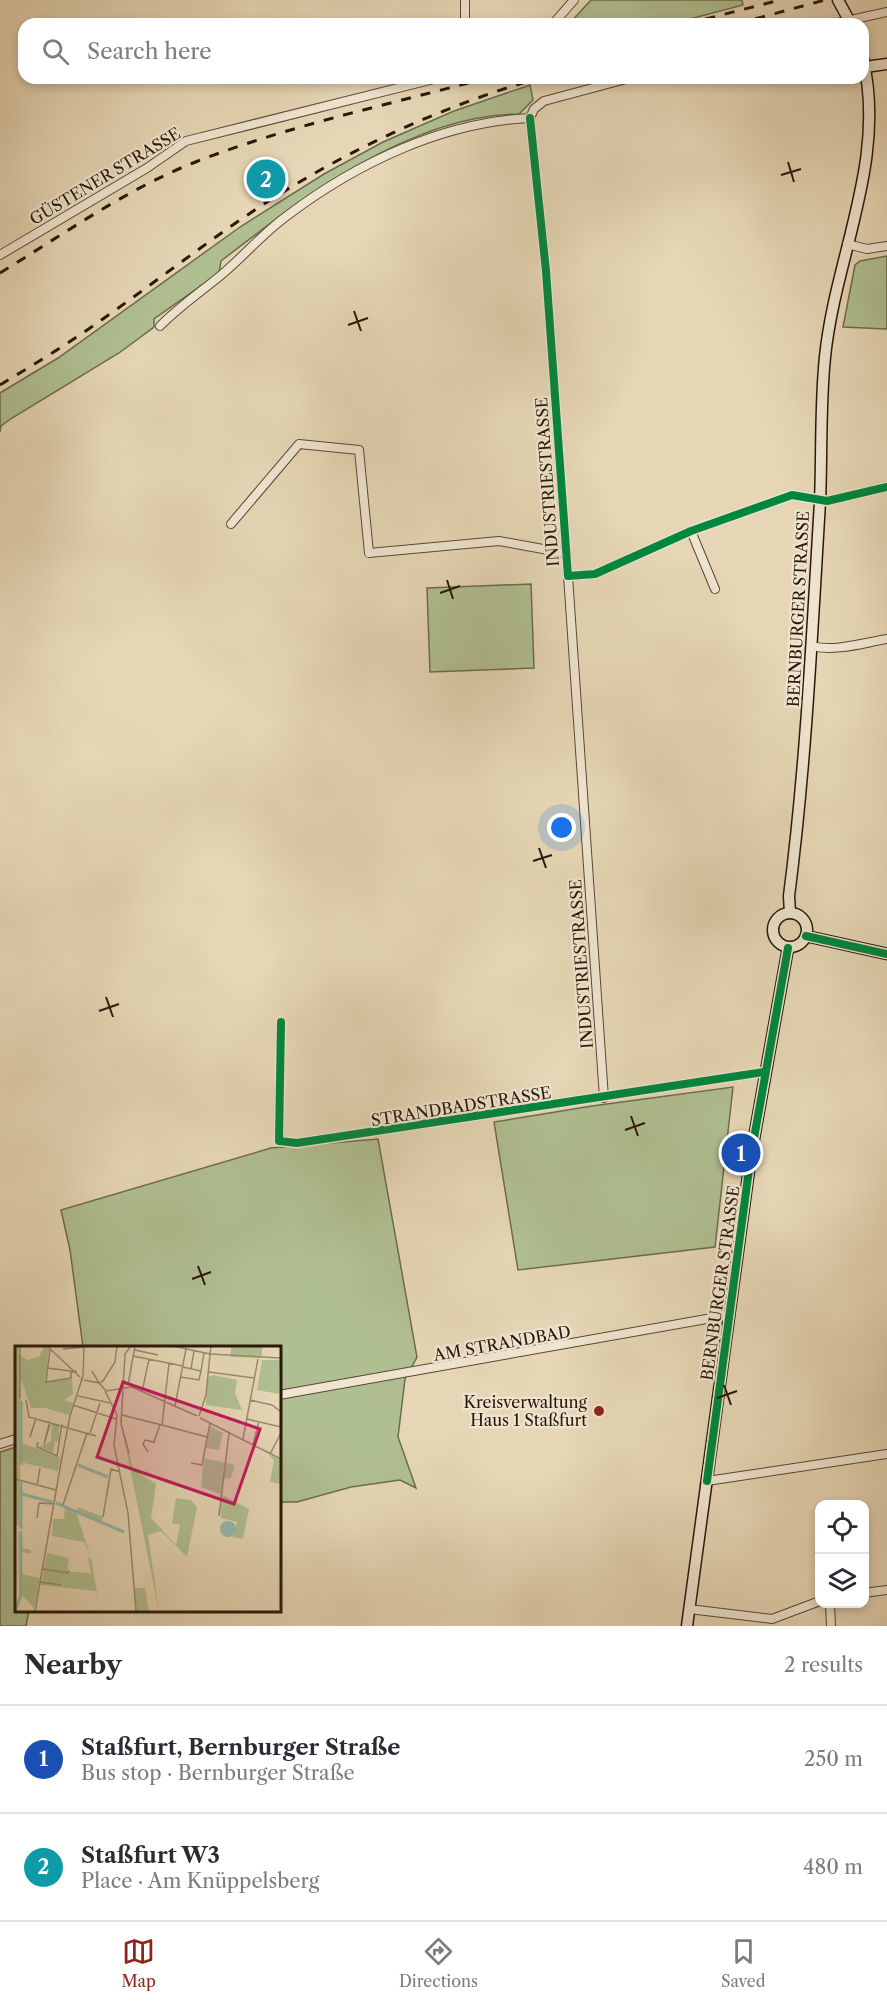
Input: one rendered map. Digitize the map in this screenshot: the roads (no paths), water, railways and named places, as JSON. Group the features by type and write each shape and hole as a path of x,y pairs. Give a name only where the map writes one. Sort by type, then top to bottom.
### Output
{"main road":[{"path":"838,0 848,18"},
{"path":"869,63 887,64"},
{"name":"BERNBURGER STRASSE","path":"790,913 789,896 803,793 820,500 825,358 833,300 870,149 871,121 867,84"},
{"path":"790,913 804,920 806,936 797,946 788,948 774,938 772,927 777,918 790,913"},
{"path":"806,936 887,954"},
{"name":"BERNBURGER STRASSE","path":"687,1626 764,1072 788,948"}],"street":[{"path":"465,0 465,18"},
{"path":"558,18 574,0"},
{"path":"865,18 887,12"},
{"name":"GÜSTENER STRASSE","path":"0,255 147,168 186,141 414,84"},
{"path":"160,326 175,309 222,275 287,215 334,183 432,137 470,125 530,118 534,109 544,101 608,84"},
{"name":"INDUSTRIESTRASSE","path":"530,118 546,272 604,1098"},
{"path":"847,244 867,249 887,246"},
{"name":"INDUSTRIESTRASSE","path":"231,524 299,444 358,450 369,553 499,540 566,553"},
{"name":"INDUSTRIESTRASSE","path":"568,576 595,574 691,531 792,495 827,501 887,487"},
{"path":"691,531 715,589"},
{"path":"811,646 844,647 887,639"},
{"name":"STRANDBADSTRASSE","path":"281,1022 279,1141 297,1143 764,1072"},
{"name":"AM STRANDBAD","path":"280,1395 729,1315"},
{"path":"0,1444 15,1439"},
{"path":"707,1481 887,1454"},
{"path":"869,1592 887,1590"},
{"path":"689,1609 772,1619 815,1603"},
{"path":"830,1608 831,1626"}],"railway":[{"path":"710,18 780,0"},
{"path":"758,18 825,0"},
{"path":"0,273 121,198 198,161 269,136 464,84"},
{"path":"0,385 81,334 234,224 309,176 372,143 438,113 520,84"}],"place":[{"name":"Staßfurt W3","path":"266,179"},
{"name":"Staßfurt, Bernburger Straße","path":"741,1153"},
{"name":"Kreisverwaltung Haus 1 Staßfurt","path":"599,1411"}]}
